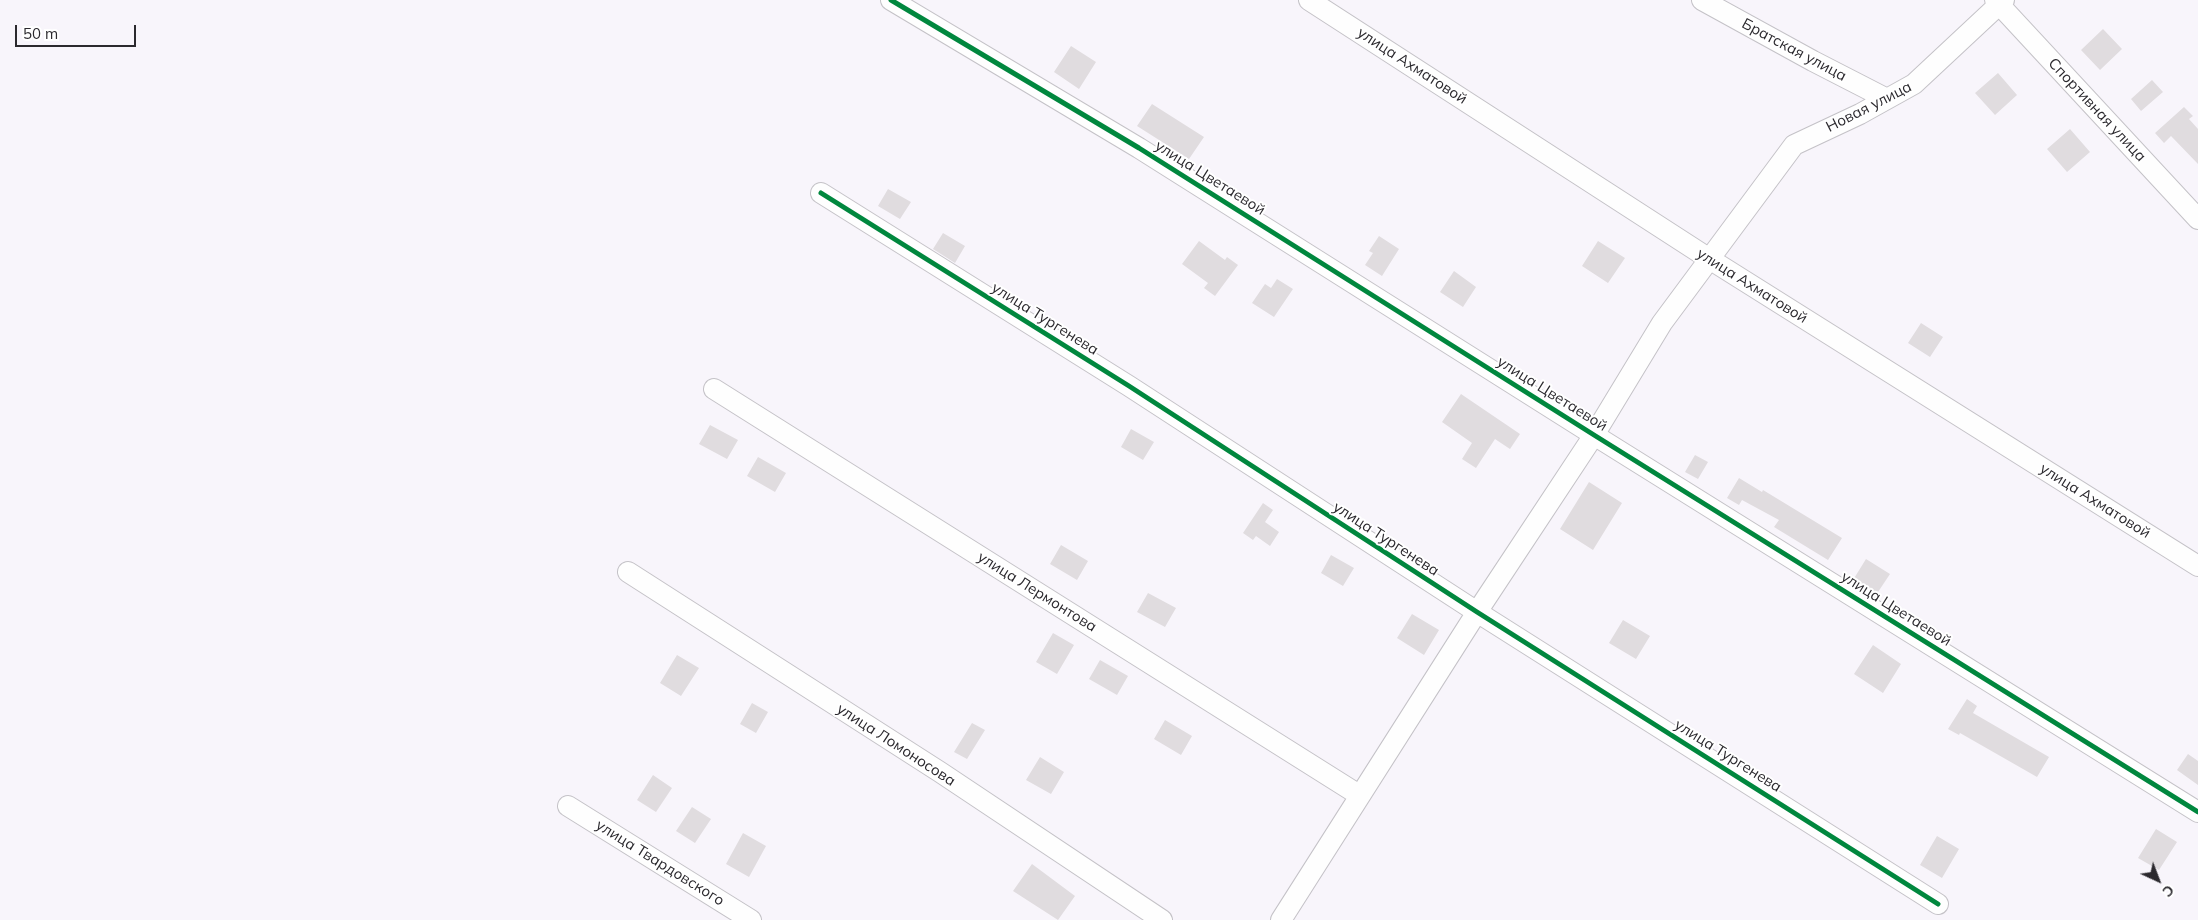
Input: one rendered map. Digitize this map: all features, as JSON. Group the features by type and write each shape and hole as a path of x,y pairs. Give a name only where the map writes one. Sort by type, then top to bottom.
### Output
{"street":[{"name":"улица Цветаевой","path":"891,0 1139,148 2198,812"},
{"name":"улица Ахматовой","path":"1309,0 1708,258 2198,566"},
{"name":"Братская улица","path":"1702,0 1887,99"},
{"name":"Новая улица","path":"1708,258 1794,145 1860,114 1914,84 2000,2"},
{"name":"Спортивная улица","path":"2000,2 2198,219"},
{"name":"улица Тургенева","path":"821,193 1129,386 1477,612 1938,904"},
{"path":"1281,920 1477,612 1594,435 1662,323 1708,258"},
{"name":"улица Лермонтова","path":"714,389 1359,795"},
{"name":"улица Ломоносова","path":"628,572 940,772 1162,920"},
{"name":"улица Твардовского","path":"568,806 751,920"}],"building":[{"path":"2103,29 2122,49 2100,70 2081,50"},
{"path":"1071,46 1096,62 1079,89 1054,72"},
{"path":"1998,73 2017,95 1995,115 1975,93"},
{"path":"2152,80 2163,92 2141,111 2131,99"},
{"path":"1152,104 1204,137 1189,159 1137,126"},
{"path":"2184,107 2193,116 2189,119 2198,129 2198,164 2171,136 2164,143 2155,133"},
{"path":"2070,129 2090,152 2067,172 2047,149"},
{"path":"888,189 911,202 900,219 878,206"},
{"path":"943,233 965,246 955,263 933,249"},
{"path":"1379,236 1399,249 1382,276 1365,265 1373,253 1369,251"},
{"path":"1199,241 1225,260 1227,257 1238,265 1215,296 1204,288 1208,283 1182,264"},
{"path":"1598,241 1625,258 1608,283 1582,266"},
{"path":"1454,271 1476,287 1463,307 1440,292"},
{"path":"1277,279 1293,289 1274,317 1252,303 1265,284 1271,288"},
{"path":"1921,323 1943,337 1930,357 1908,343"},
{"path":"1461,394 1520,434 1510,449 1495,439 1476,468 1462,459 1472,443 1442,422"},
{"path":"710,425 738,440 727,459 699,444"},
{"path":"1131,429 1154,442 1143,460 1121,447"},
{"path":"1695,455 1708,462 1698,479 1685,472"},
{"path":"758,457 786,473 775,492 747,476"},
{"path":"1739,478 1762,492 1763,490 1842,538 1828,560 1774,527 1779,520 1742,500 1739,505 1727,498"},
{"path":"1589,482 1622,503 1593,550 1560,529"},
{"path":"1263,503 1273,510 1265,522 1279,532 1270,546 1256,536 1253,540 1243,533"},
{"path":"1061,545 1088,561 1077,580 1050,564"},
{"path":"1331,555 1354,568 1343,586 1321,573"},
{"path":"1866,559 1890,574 1876,595 1853,580"},
{"path":"1148,593 1176,608 1165,627 1137,612"},
{"path":"1412,614 1439,630 1424,655 1397,638"},
{"path":"1623,620 1650,636 1636,659 1609,643"},
{"path":"1053,633 1074,645 1057,674 1036,662"},
{"path":"1873,645 1901,664 1883,693 1854,674"},
{"path":"677,655 699,668 681,696 660,683"},
{"path":"1100,660 1128,676 1117,695 1089,679"},
{"path":"1967,699 1977,706 1973,713 2049,757 2037,777 1960,733 1959,735 1948,729"},
{"path":"752,703 768,712 756,733 740,724"},
{"path":"1165,720 1192,736 1181,755 1154,739"},
{"path":"972,723 985,730 967,759 954,752"},
{"path":"2188,754 2198,761 2198,785 2177,770"},
{"path":"1040,757 1064,772 1051,794 1026,780"},
{"path":"653,775 672,788 656,812 637,800"},
{"path":"692,807 711,819 695,843 676,831"},
{"path":"2156,829 2177,842 2159,870 2138,858"},
{"path":"743,833 766,846 749,877 726,864"},
{"path":"1937,836 1959,849 1942,878 1920,865"},
{"path":"1032,864 1075,896 1058,920 1013,891"}],"cycle path":[{"path":"891,0 1139,148 2198,812"},
{"path":"821,193 1129,386 1477,612 1938,904"}]}
